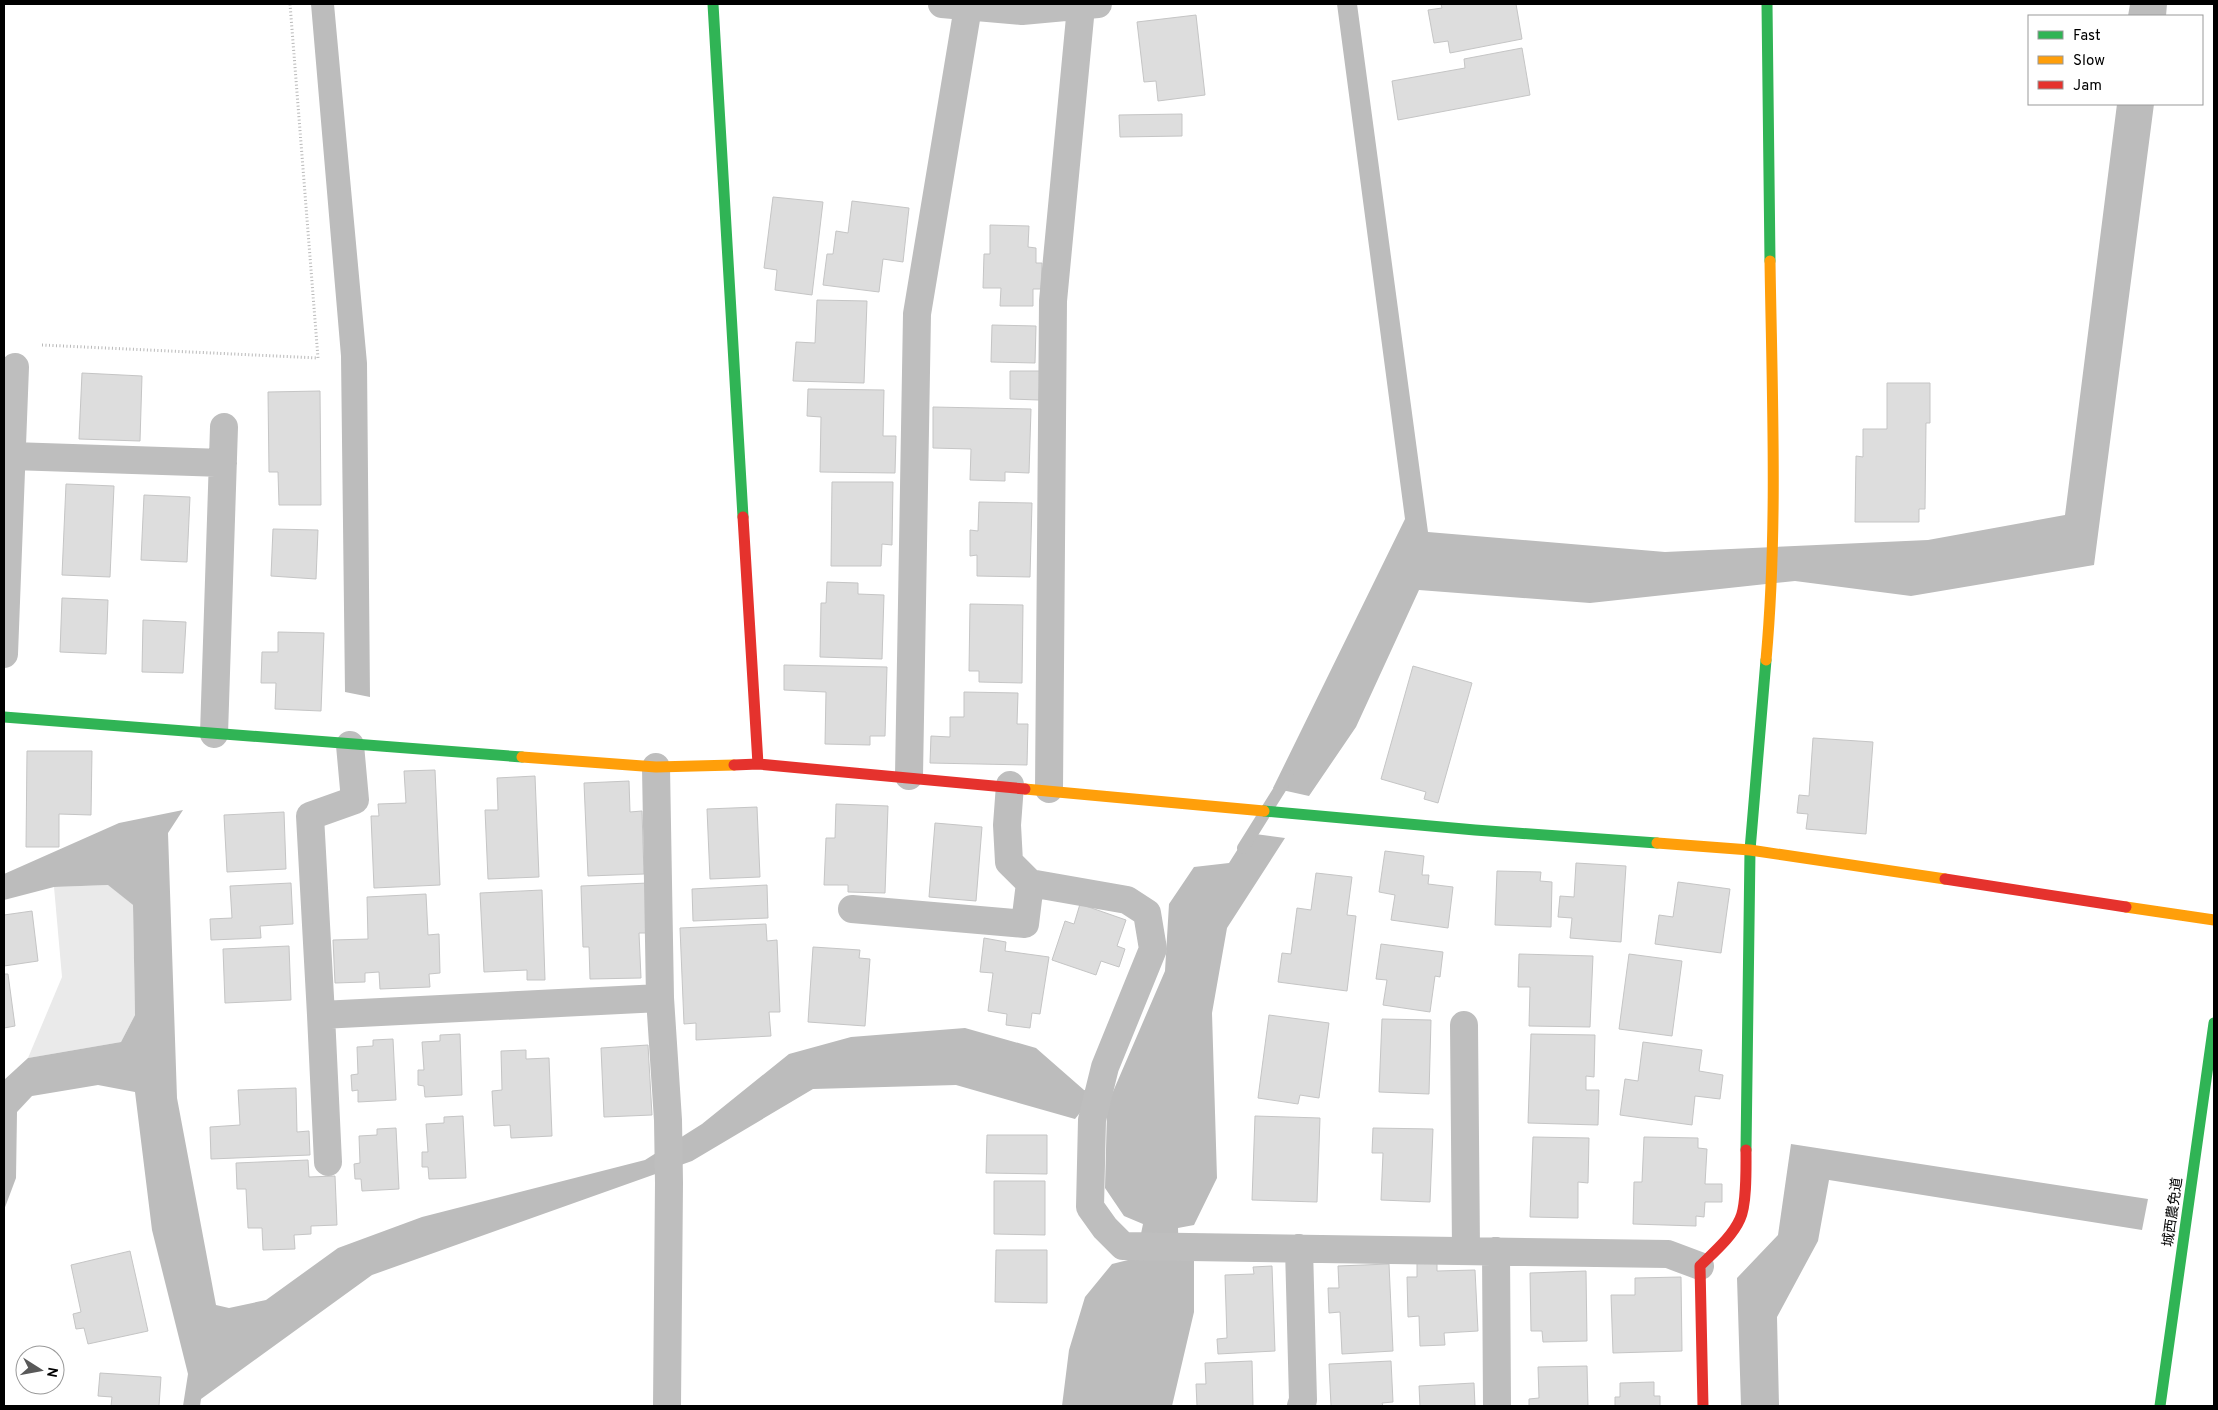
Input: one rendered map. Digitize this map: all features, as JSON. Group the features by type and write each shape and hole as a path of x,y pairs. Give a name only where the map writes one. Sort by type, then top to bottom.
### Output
{"street":[{"path":"713,4 758,764"},
{"path":"1703,1406 1700,1266 1726,1239 1741,1218 1744,1189 1750,850 1772,595 1774,531 1767,4"},
{"path":"909,776 917,314 955,5 1022,11 1090,5 1053,301 1049,789"},
{"path":"4,654 15,367"},
{"path":"214,734 224,427"},
{"path":"12,456 223,463"},
{"path":"4,717 656,767 758,764 1010,785 1475,830 1750,850 2214,920"},
{"path":"328,1162 310,816 355,800 350,745"},
{"path":"656,767 660,998 668,1120 667,1406"},
{"path":"1010,785 1009,862 1030,883 1127,900 1148,913 1153,949 1105,1067 1092,1120 1090,1207 1105,1228 1124,1246 1668,1254 1700,1266"},
{"path":"852,909 1025,924 1030,883"},
{"path":"321,1015 660,998"},
{"name":"城西農免道","path":"2160,1406 2214,1023"},
{"path":"1464,1025 1466,1250"},
{"path":"1299,1248 1303,1400 1301,1406"},
{"path":"1496,1251 1497,1406"}],"path":[{"path":"33,345 318,358 290,4"}],"shaded area":[{"path":"311,4 334,4 367,363 370,697 345,692 341,356"},
{"path":"1337,4 1357,4 1428,532 1665,552 1928,540 2065,515 2117,105 2154,105 2094,565 1911,596 1795,581 1590,603 1419,590 1356,727 1309,796 1273,788 1405,519"},
{"path":"2130,4 2167,4 2166,15 2128,15"},
{"path":"183,810 168,833 177,1098 216,1305 229,1308 266,1300 338,1248 422,1217 645,1160 702,1124 789,1054 851,1037 965,1028 1036,1048 1084,1090 1112,1094 1165,971 1169,904 1194,867 1229,863 1248,833 1285,838 1227,928 1212,1013 1217,1178 1194,1225 1178,1228 1179,1257 1194,1261 1194,1312 1172,1406 1062,1406 1069,1350 1085,1297 1112,1264 1136,1258 1143,1224 1124,1216 1105,1188 1107,1111 1083,1109 1075,1119 956,1085 813,1089 692,1161 372,1275 201,1399 200,1406 183,1406 188,1374 152,1230 135,1092 98,1085 32,1096 17,1112 16,1178 4,1210 4,1080 28,1058 121,1042 135,1015 133,905 108,885 54,887 4,900 4,874 119,823"},
{"path":"109,885 133,905 135,1015 121,1042 28,1058 62,977 54,887"},
{"path":"1791,1144 2148,1199 2142,1230 1829,1180 1818,1241 1777,1317 1779,1406 1741,1406 1737,1278 1778,1235"}],"building":[{"path":"1441,4 1516,4 1522,39 1450,53 1448,41 1434,43 1428,10 1442,8"},
{"path":"1196,15 1205,95 1158,101 1156,81 1144,82 1137,22"},
{"path":"1522,48 1530,95 1398,120 1392,81 1465,68 1464,59"},
{"path":"1182,114 1182,136 1120,137 1119,115"},
{"path":"773,197 823,202 812,295 775,290 777,270 764,268"},
{"path":"852,201 909,208 903,262 883,259 879,292 823,285 827,254 833,254 836,231 848,233"},
{"path":"990,225 1029,226 1028,247 1036,248 1036,263 1042,263 1041,289 1033,289 1033,306 1000,306 1001,288 983,288 984,254 990,254"},
{"path":"817,300 867,301 864,383 793,381 796,342 815,343"},
{"path":"992,325 1036,326 1035,363 991,362"},
{"path":"1010,371 1040,371 1039,400 1010,399"},
{"path":"82,373 142,376 140,441 79,439"},
{"path":"1887,383 1930,383 1930,423 1926,423 1925,509 1919,509 1919,522 1855,522 1856,456 1863,457 1863,429 1887,429"},
{"path":"808,389 884,390 883,436 896,436 895,473 820,472 821,417 807,416"},
{"path":"320,391 321,505 279,505 278,472 269,472 268,392"},
{"path":"933,407 1031,409 1029,473 1005,472 1005,481 970,480 971,449 933,448"},
{"path":"832,482 893,482 892,545 882,544 881,566 831,566"},
{"path":"66,484 114,486 110,577 62,575"},
{"path":"144,495 190,497 187,562 141,560"},
{"path":"979,502 1032,503 1030,577 977,576 977,555 970,556 970,530 978,531"},
{"path":"273,529 318,530 316,579 271,576"},
{"path":"827,582 858,583 858,594 884,595 882,659 820,657 821,603 826,603"},
{"path":"62,598 108,600 106,654 60,652"},
{"path":"970,604 1023,605 1022,683 979,682 979,671 969,671"},
{"path":"143,620 186,622 183,673 142,672"},
{"path":"278,632 324,633 321,711 275,709 276,683 261,683 262,652 278,652"},
{"path":"784,665 887,667 885,736 870,736 870,745 825,744 826,692 784,690"},
{"path":"1413,666 1472,683 1438,803 1424,799 1426,792 1381,779"},
{"path":"964,692 1018,693 1017,724 1028,724 1027,765 930,763 931,736 950,737 950,717 964,717"},
{"path":"1813,738 1873,742 1866,834 1806,829 1808,814 1797,813 1799,795 1809,796"},
{"path":"27,751 92,751 91,815 59,814 59,847 26,847"},
{"path":"435,770 440,885 374,888 371,816 379,816 378,804 406,803 404,771"},
{"path":"535,776 539,877 488,879 485,810 498,810 497,778"},
{"path":"629,781 630,812 642,811 644,874 588,876 584,783"},
{"path":"836,804 888,806 885,893 848,892 848,885 824,885 826,838 835,838"},
{"path":"757,807 760,877 710,879 707,809"},
{"path":"284,812 286,869 227,872 224,815"},
{"path":"935,823 982,827 976,901 929,897"},
{"path":"1385,851 1424,856 1422,875 1429,875 1428,884 1453,887 1448,928 1391,920 1395,895 1379,892"},
{"path":"1576,863 1626,866 1621,942 1570,938 1572,918 1558,917 1560,896 1574,897"},
{"path":"1497,871 1541,872 1540,881 1552,882 1551,927 1495,925"},
{"path":"1316,873 1352,877 1347,915 1356,916 1347,991 1278,982 1282,953 1291,954 1297,908 1311,910"},
{"path":"1678,882 1730,889 1721,953 1655,944 1659,915 1673,917"},
{"path":"291,883 293,924 260,926 261,938 211,940 210,919 232,918 230,886"},
{"path":"648,883 650,933 639,933 641,978 590,979 589,947 583,947 581,886"},
{"path":"767,885 768,918 693,921 692,889"},
{"path":"542,890 545,980 527,980 527,970 484,972 480,893"},
{"path":"426,894 428,935 439,934 440,973 429,974 430,987 380,989 379,972 365,973 365,982 335,983 333,940 368,939 367,897"},
{"path":"1080,904 1126,920 1117,946 1125,949 1119,967 1101,961 1096,975 1052,960 1065,921 1074,924"},
{"path":"32,911 38,961 4,966 4,915"},
{"path":"766,924 767,941 777,940 780,1012 769,1012 771,1036 696,1040 696,1023 684,1024 680,928"},
{"path":"984,938 1006,942 1005,951 1049,957 1040,1014 1032,1013 1030,1028 1006,1025 1007,1014 988,1011 993,973 980,972"},
{"path":"1381,944 1443,952 1440,977 1435,976 1430,1012 1383,1005 1387,980 1376,979"},
{"path":"289,946 291,1000 225,1003 223,949"},
{"path":"813,947 860,950 859,958 870,959 865,1026 808,1022"},
{"path":"1519,954 1593,956 1590,1027 1529,1026 1530,987 1518,987"},
{"path":"1629,954 1682,961 1672,1036 1619,1029"},
{"path":"4,974 8,974 15,1026 4,1028"},
{"path":"1269,1015 1329,1023 1319,1098 1300,1095 1298,1104 1258,1098"},
{"path":"1382,1019 1431,1020 1429,1094 1379,1092"},
{"path":"460,1034 462,1095 425,1097 424,1086 418,1085 418,1070 424,1070 422,1042 440,1041 440,1035"},
{"path":"1531,1034 1595,1035 1594,1077 1586,1076 1586,1090 1599,1090 1598,1125 1528,1123"},
{"path":"393,1039 396,1100 358,1102 358,1090 352,1091 351,1075 358,1074 357,1047 373,1046 373,1040"},
{"path":"1643,1042 1702,1050 1699,1071 1723,1075 1720,1099 1695,1096 1692,1125 1620,1115 1625,1079 1638,1081"},
{"path":"648,1045 652,1115 604,1117 601,1048"},
{"path":"526,1050 526,1059 549,1058 552,1136 511,1138 510,1125 494,1126 492,1091 502,1090 501,1051"},
{"path":"296,1088 297,1132 309,1131 310,1155 211,1159 210,1127 240,1125 238,1090"},
{"path":"463,1116 466,1178 429,1179 428,1167 422,1167 422,1152 428,1152 426,1124 444,1123 444,1117"},
{"path":"1255,1116 1320,1118 1317,1202 1252,1200"},
{"path":"396,1128 399,1189 362,1191 361,1179 355,1179 354,1164 360,1163 359,1136 377,1135 377,1129"},
{"path":"1373,1128 1433,1129 1430,1202 1381,1200 1383,1153 1372,1153"},
{"path":"987,1135 1047,1135 1047,1174 986,1173"},
{"path":"1533,1137 1589,1138 1588,1183 1578,1182 1578,1218 1530,1217"},
{"path":"1644,1137 1698,1138 1698,1148 1707,1149 1705,1184 1722,1184 1722,1202 1705,1202 1704,1217 1696,1216 1696,1226 1633,1224 1634,1182 1642,1182"},
{"path":"308,1160 309,1177 335,1176 337,1225 311,1226 311,1234 294,1235 295,1249 263,1250 262,1228 248,1228 246,1189 237,1189 236,1163"},
{"path":"994,1181 1045,1181 1045,1235 994,1234"},
{"path":"996,1250 1047,1250 1047,1303 995,1302"},
{"path":"130,1251 148,1331 88,1344 84,1328 76,1329 73,1314 81,1312 71,1265"},
{"path":"1437,1261 1437,1271 1475,1270 1478,1331 1444,1333 1445,1345 1420,1346 1419,1316 1408,1317 1407,1277 1417,1277 1417,1262"},
{"path":"1389,1264 1393,1351 1342,1354 1340,1312 1329,1313 1328,1288 1339,1288 1338,1266"},
{"path":"1272,1266 1275,1351 1218,1354 1217,1339 1227,1338 1225,1275 1254,1274 1253,1267"},
{"path":"1586,1271 1587,1341 1543,1342 1542,1331 1531,1331 1530,1273"},
{"path":"1681,1277 1682,1351 1613,1353 1611,1295 1635,1295 1635,1278"},
{"path":"1252,1361 1253,1406 1197,1406 1196,1384 1206,1384 1205,1363"},
{"path":"1391,1361 1393,1402 1382,1403 1383,1406 1331,1406 1329,1364"},
{"path":"1587,1366 1588,1406 1529,1406 1529,1399 1539,1398 1538,1367"},
{"path":"100,1373 161,1377 159,1406 111,1406 112,1397 98,1396"},
{"path":"1654,1382 1654,1396 1660,1396 1660,1406 1615,1406 1615,1397 1620,1397 1620,1383"},
{"path":"1474,1383 1475,1406 1420,1406 1419,1386"}],"waterway":[{"path":"1243,848 1288,776"}],"traffic: fast":[{"path":"713,4 743,517"},
{"path":"1767,4 1770,261"},
{"path":"1746,1150 1750,850 1766,660"},
{"path":"4,717 522,757"},
{"path":"1264,811 1475,830 1657,843"},
{"path":"2160,1406 2214,1023"}],"traffic: slow":[{"path":"1766,660 1770,610 1773,511 1770,261"},
{"path":"522,757 656,767 734,765"},
{"path":"1025,789 1264,811"},
{"path":"1657,843 1750,850 1945,879"},
{"path":"2126,907 2214,920"}],"traffic: jam":[{"path":"734,765 758,764 743,517"},
{"path":"758,764 1025,789"},
{"path":"1945,879 2126,907"},
{"path":"1703,1406 1700,1266 1728,1238 1740,1219 1745,1195 1746,1150"}]}
